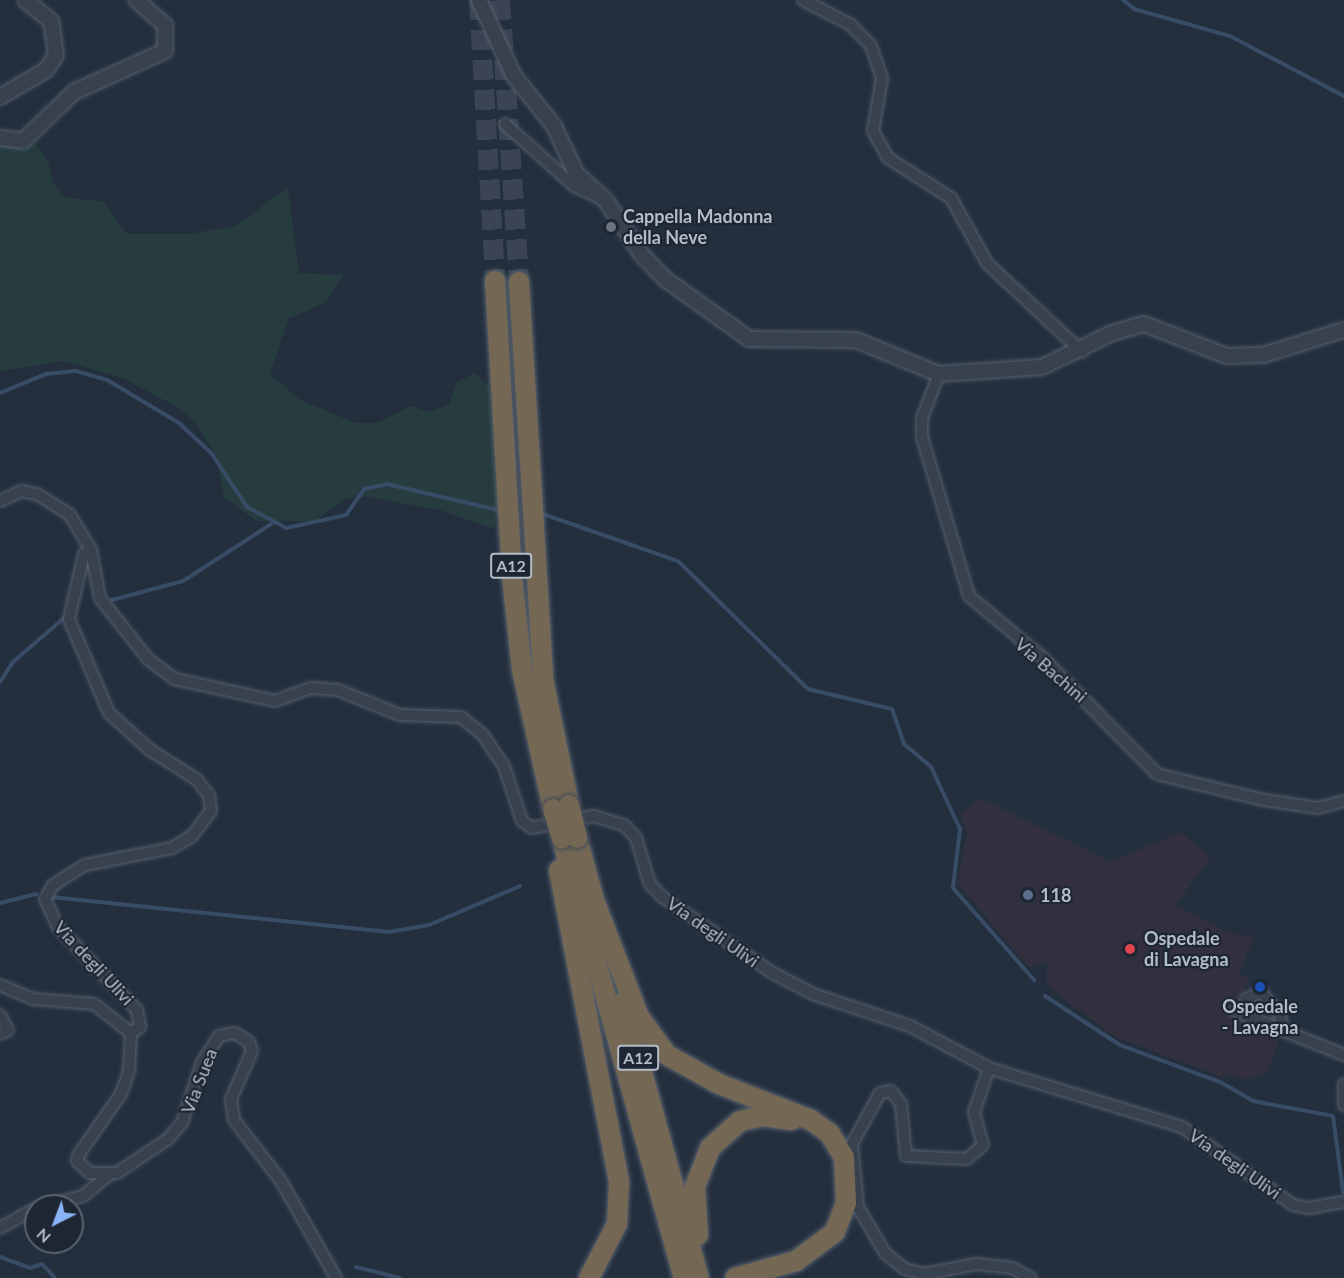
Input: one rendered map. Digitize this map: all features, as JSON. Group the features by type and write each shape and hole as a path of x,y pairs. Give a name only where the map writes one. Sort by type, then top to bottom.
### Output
{"highway":[{"name":"A12","path":"495,281 503,370 512,576 554,805 684,1278"},
{"name":"A12","path":"519,282 525,365 533,573 547,757"},
{"name":"A12","path":"564,840 594,900 699,1278"},
{"path":"564,840 619,1183 617,1224 589,1278"},
{"path":"594,900 639,1017 667,1055 719,1084 811,1120 834,1142 847,1178 835,1232 816,1250 796,1261 735,1278"},
{"path":"709,1278 697,1231 695,1186 710,1148 723,1133 763,1116 790,1119 828,1143 847,1178"}],"street":[{"path":"0,97 46,70 56,56 51,21 25,0"},
{"path":"0,138 23,141 74,92 165,51 165,25 136,0"},
{"path":"478,0 514,76 554,126 576,173 606,201 665,279 749,339 856,340 939,374 1042,367 1082,352 1112,333 1144,324 1227,356 1263,355 1344,330"},
{"path":"803,0 851,25 871,46 882,78 873,131 888,158 951,198 987,263 1082,352"},
{"path":"505,123 574,186 606,201"},
{"name":"Via Bachini","path":"939,374 922,418 922,437 969,596 1043,658 1157,774 1263,800 1318,807 1344,801"},
{"path":"0,501 21,491 37,494 70,514 91,550"},
{"name":"Via degli Ulivi","path":"131,1033 140,1027 137,1010 58,927 45,899 53,885 85,865 172,848 192,836 211,811 209,795 196,779 150,750 109,713 69,619 84,554 91,550 100,598 148,659 175,679 275,701 310,688 338,690 400,715 461,717 483,735 504,766 515,812 531,828 586,816 624,825 636,838 650,884 661,896 771,972 813,994 910,1026 989,1068 1182,1127 1293,1204 1309,1208 1344,1202"},
{"path":"0,985 33,999 94,1004 131,1033 129,1071 121,1094 77,1161 90,1173 110,1174"},
{"path":"1248,1016 1246,999 1261,992 1275,1005 1284,1031"},
{"path":"1235,1011 1344,1055"},
{"path":"0,1015 8,1030 0,1034"},
{"name":"Via Suea","path":"110,1174 168,1139 191,1103 210,1045 235,1032 252,1051 231,1099 234,1120 281,1181 336,1278"},
{"path":"989,1068 974,1112 983,1145 967,1159 906,1156 901,1104 891,1092 880,1093 852,1144 858,1207 885,1253 905,1269 925,1274 976,1264 1012,1268 1031,1278"},
{"path":"1344,1084 1344,1105"},
{"path":"84,1195 110,1174"},
{"path":"0,1228 24,1215"}],"shaded area":[{"name":"Ospedale di Lavagna","path":"982,799 1111,862 1180,832 1211,857 1175,905 1234,935 1256,935 1238,974 1249,979 1233,1016 1280,1037 1268,1071 1248,1080 1227,1074 1225,1078 1115,1037 1047,986 1047,961 1029,968 957,883 967,834 960,814"}],"green space":[{"path":"36,144 49,163 52,182 65,197 104,202 127,234 188,234 236,226 288,187 299,273 344,275 324,303 288,319 270,374 300,400 356,423 376,423 411,406 431,412 449,404 456,383 474,373 489,385 494,404 499,500 494,529 440,510 367,497 347,498 315,521 257,521 224,498 217,457 194,421 177,407 123,378 64,361 0,371 0,145"}],"waterway":[{"path":"1123,0 1134,9 1230,36 1344,96"},
{"path":"0,393 46,374 76,371 107,380 179,423 212,454 247,507 286,528 346,515 364,489 387,484 502,511"},
{"path":"540,513 678,561 808,689 892,709 904,744 931,767 960,829 953,888 1034,980"},
{"path":"112,600 183,581 271,524"},
{"path":"0,682 13,662 64,618"},
{"path":"51,897 389,932 429,925 520,886"},
{"path":"0,903 36,894"},
{"path":"1045,996 1120,1045 1222,1083 1253,1101 1333,1116 1343,1192"},
{"path":"0,1257 30,1268 42,1264 55,1278"},
{"path":"356,1267 400,1278"}],"tunnel":[{"path":"479,0 495,281"},
{"path":"500,0 519,282"}],"place":[{"name":"Cappella Madonna della Neve","path":"611,227"},
{"name":"118","path":"1028,895"},
{"name":"Ospedale di Lavagna","path":"1130,949"},
{"name":"Ospedale - Lavagna","path":"1260,987"}]}
